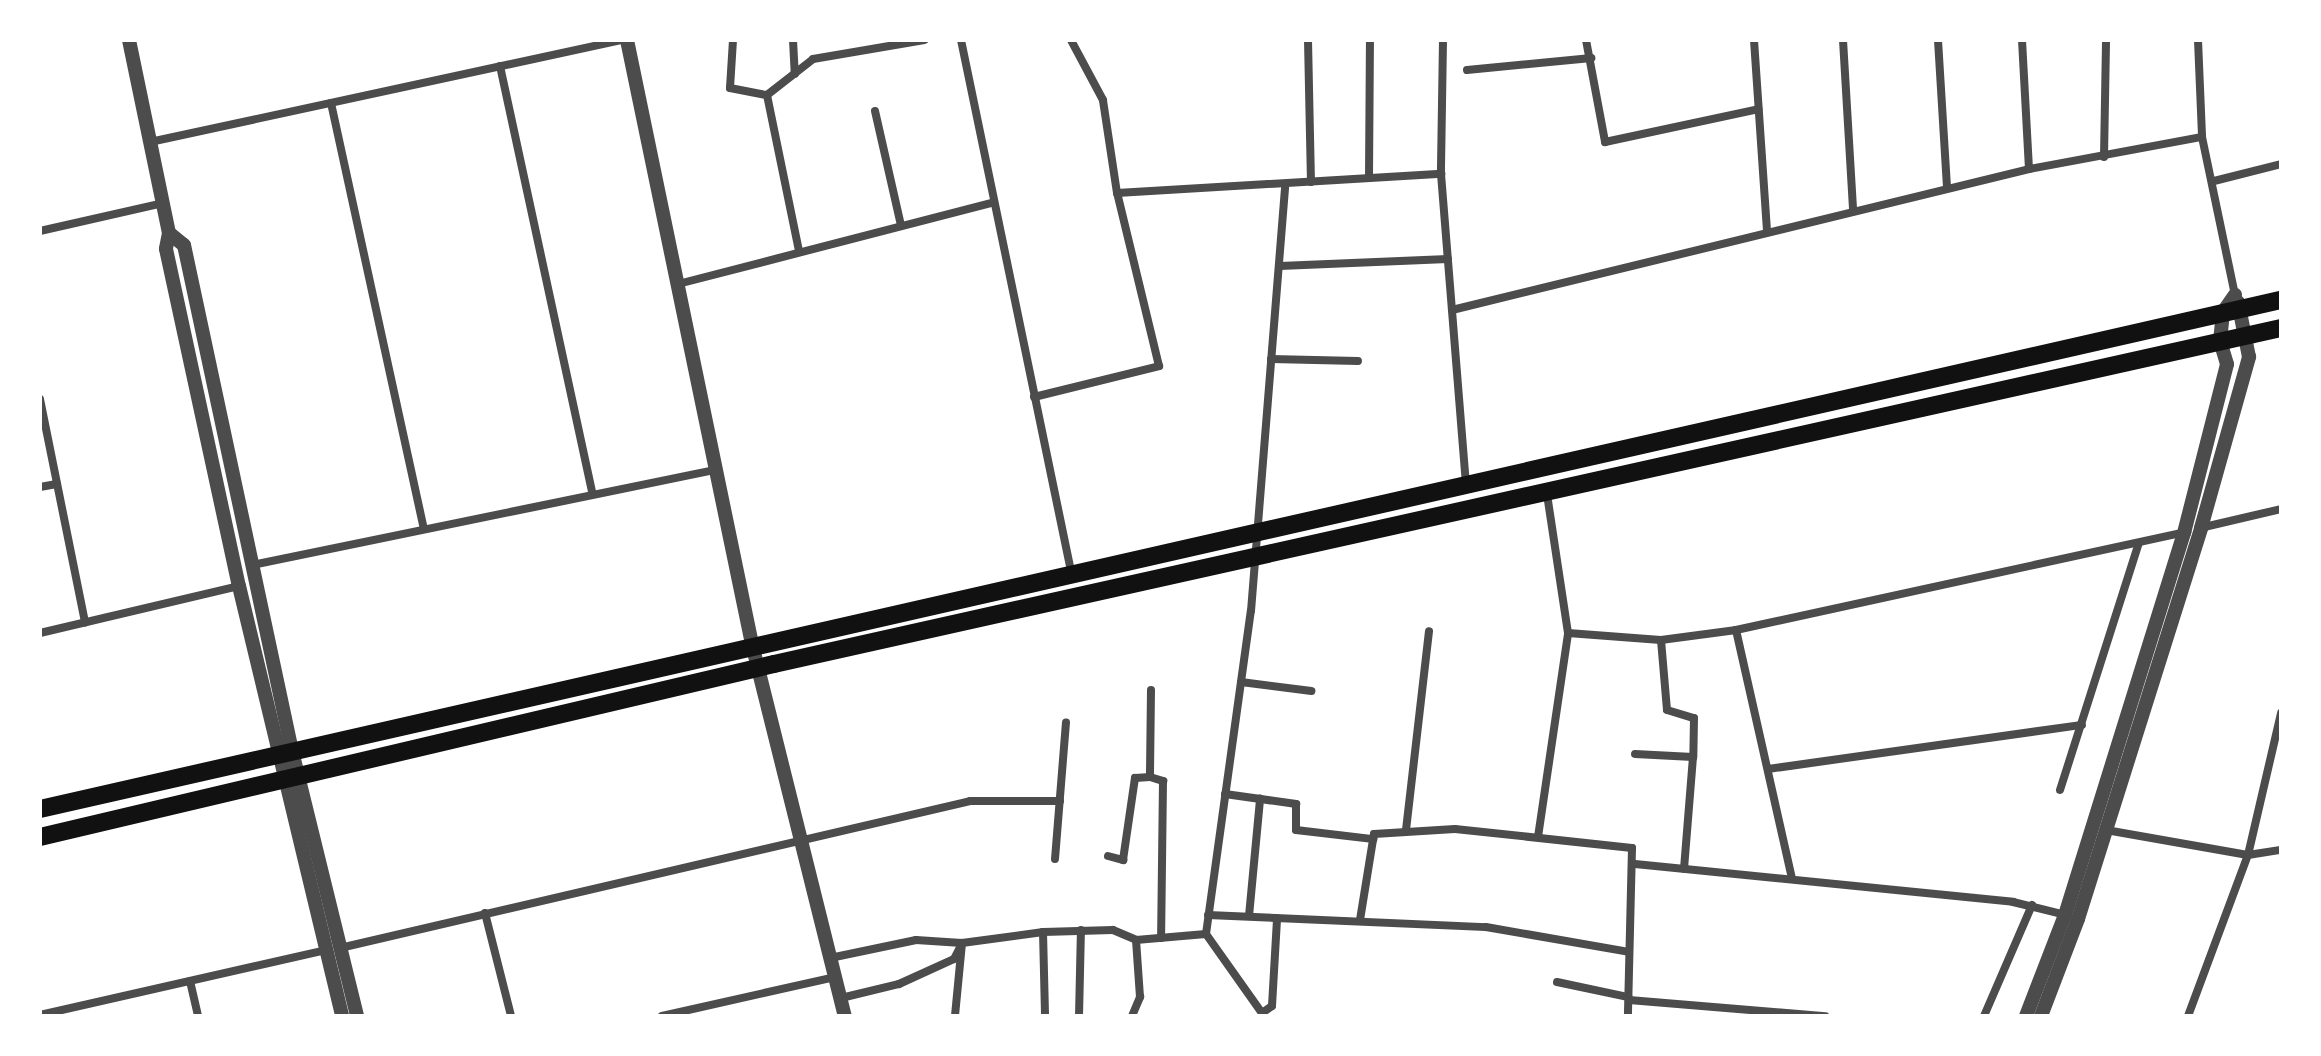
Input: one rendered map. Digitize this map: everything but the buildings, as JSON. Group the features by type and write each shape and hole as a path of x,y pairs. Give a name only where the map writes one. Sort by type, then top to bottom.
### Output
{"main road":[{"path":"40,809 1071,571 1466,486 2233,305 2281,300"},
{"path":"40,837 758,667 2281,328"}],"street":[{"path":"129,40 169,233 166,249 239,586 292,779 333,949 342,1016"},
{"path":"150,142 621,40"},
{"path":"627,40 752,644 845,1016"},
{"path":"733,40 730,88 767,95 795,74 835,52 924,40"},
{"path":"793,40 795,74"},
{"path":"835,40 835,52"},
{"path":"961,40 1071,571"},
{"path":"1034,397 1159,366 1117,193 1103,100 1071,40"},
{"path":"1308,40 1311,182"},
{"path":"1369,177 1370,40"},
{"path":"1443,40 1441,174 1466,486"},
{"path":"1586,40 1605,142 1759,109"},
{"path":"1754,40 1767,232"},
{"path":"1843,40 1853,210"},
{"path":"1938,40 1947,188"},
{"path":"2022,40 2029,169"},
{"path":"2104,157 2106,40"},
{"path":"2026,1016 2072,917 2106,830 2201,528 2249,357 2246,336 2233,305 2214,181 2202,137 2198,40"},
{"path":"1467,70 1591,58"},
{"path":"500,66 592,493"},
{"path":"767,95 799,251"},
{"path":"331,103 424,528"},
{"path":"875,111 901,225"},
{"path":"1452,310 2029,169 2202,137"},
{"path":"2214,181 2281,164"},
{"path":"1117,193 1285,187 1369,177 1441,174"},
{"path":"1277,918 1272,1006 1263,1014 1206,934 1241,682 1285,187"},
{"path":"678,284 994,202"},
{"path":"40,231 163,203"},
{"path":"169,233 184,245 252,565 285,753"},
{"path":"1280,266 1448,259"},
{"path":"2041,1016 2184,533 2227,364 2220,341 2233,305"},
{"path":"1271,359 1358,361"},
{"path":"40,399 85,623"},
{"path":"252,565 716,470"},
{"path":"40,487 57,484"},
{"path":"1538,837 1568,633 1547,492"},
{"path":"1568,633 1661,640 1736,630 2139,543 2281,509"},
{"path":"2060,790 2139,543"},
{"path":"40,633 239,586"},
{"path":"1736,630 1792,879"},
{"path":"1406,830 1429,631"},
{"path":"1661,640 1667,710 1694,718 1684,869"},
{"path":"1241,682 1311,691"},
{"path":"1150,777 1151,690"},
{"path":"2188,1016 2248,855 2281,713"},
{"path":"1055,859 1066,722"},
{"path":"1768,769 2082,725"},
{"path":"1635,754 1693,757"},
{"path":"1108,856 1123,860 1135,778 1150,777 1163,781 1161,938"},
{"path":"1225,794 1296,804 1296,830 1373,839"},
{"path":"1249,916 1260,799"},
{"path":"40,1015 333,949 800,837 970,801 991,804 1060,801"},
{"path":"1360,920 1374,834 1406,830 1538,837 1632,848 1635,864 1628,1016"},
{"path":"2106,830 2248,855 2281,850"},
{"path":"1635,864 2032,905 2072,917"},
{"path":"1984,1016 2032,905"},
{"path":"485,913 511,1016"},
{"path":"1208,915 1486,927 1629,952"},
{"path":"830,958 916,940 962,943 1081,930 1113,930 1136,940 1206,934"},
{"path":"1079,1016 1081,930"},
{"path":"1043,932 1045,1016"},
{"path":"1132,1016 1140,997 1136,940"},
{"path":"841,998 913,978 954,959 962,943"},
{"path":"955,1016 962,943"},
{"path":"333,949 357,1016"},
{"path":"662,1016 835,977"},
{"path":"190,981 198,1016"},
{"path":"1557,982 1628,999 1825,1016"}]}
